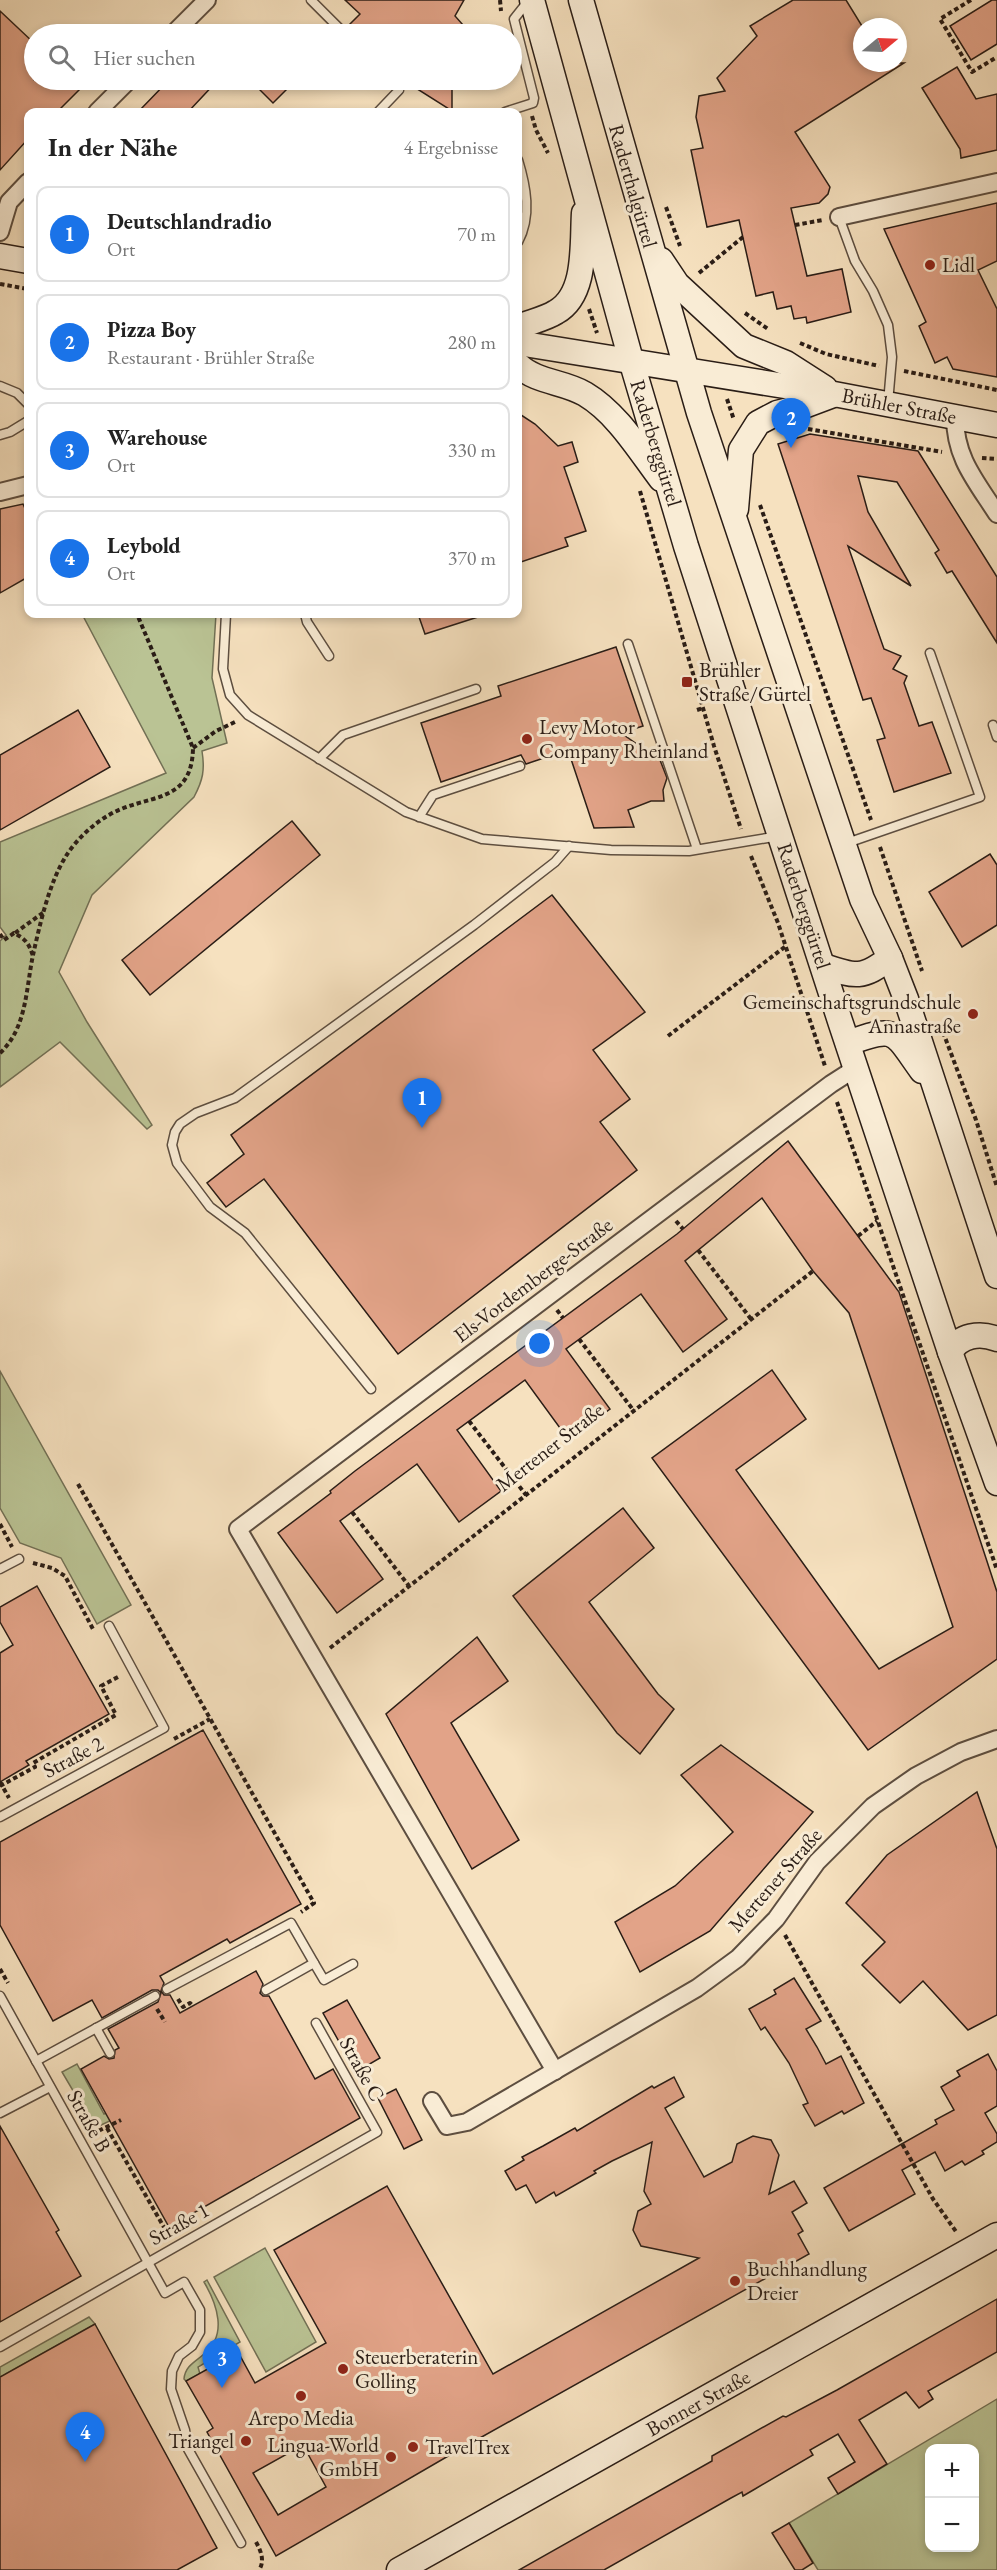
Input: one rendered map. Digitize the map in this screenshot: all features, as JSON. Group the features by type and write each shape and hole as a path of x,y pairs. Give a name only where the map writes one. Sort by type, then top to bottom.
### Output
{"main road":[{"path":"531,0 631,360"},
{"name":"Raderthalgürtel","path":"581,0 687,371"},
{"path":"522,325 558,311 572,298 579,276 586,199"},
{"path":"648,241 676,284 744,346 786,363 834,394"},
{"path":"0,256 24,260"},
{"name":"Brühler Straße","path":"522,344 834,394 997,425"},
{"name":"Raderberggürtel","path":"631,360 670,490 856,1068 950,1352 997,1483"},
{"path":"522,369 528,375 584,393 612,416 670,490"},
{"path":"687,371 735,523 862,899 890,958 906,999 997,1276"},
{"path":"735,523 741,450 758,423 777,413 801,407 834,394"},
{"path":"824,966 853,976 873,970 890,958"},
{"path":"848,1043 878,1032 890,1033 899,1040 934,1087"},
{"path":"950,1352 956,1342 966,1338 985,1335 997,1339"},
{"name":"Bonner Straße","path":"399,2570 997,2235"}],"street":[{"path":"183,24 207,0"},
{"path":"101,108 119,90"},
{"path":"839,217 997,182"},
{"path":"0,232 9,202 24,186"},
{"path":"955,417 955,435 960,455 997,514"},
{"path":"0,492 24,486"},
{"name":"Els-Vordemberge-Straße","path":"315,1660 238,1529 831,1084 856,1068"},
{"path":"315,1660 555,2071"},
{"name":"Mertener Straße","path":"432,2101 447,2126 467,2122 697,1988 738,1958 776,1919 817,1862 873,1806 916,1776 962,1752 997,1739"}],"lane":[{"path":"310,0 335,24"},
{"path":"515,24 514,19 531,0"},
{"path":"517,108 533,104 534,98 522,51"},
{"path":"382,108 399,90"},
{"path":"522,174 525,185 526,216 522,229"},
{"path":"839,217 855,261 873,291 888,324 892,357 888,406"},
{"path":"0,386 17,393 24,400"},
{"path":"0,435 24,423"},
{"path":"226,618 223,669 230,695 248,715 406,812 482,839 611,850 697,849 781,835"},
{"path":"306,618 329,656"},
{"path":"628,644 697,849"},
{"path":"844,844 980,797 930,653"},
{"path":"319,759 343,735 476,689"},
{"path":"993,725 997,737"},
{"path":"419,817 433,795 520,766"},
{"path":"371,1389 245,1233 210,1207 177,1163 172,1145 175,1132 180,1124 196,1113 235,1098 474,925 555,862 569,846"},
{"path":"1,1567 19,1559"},
{"path":"109,1626 132,1670"},
{"name":"Straße 2","path":"0,1817 164,1728 132,1670"},
{"path":"167,1989 291,1923 324,1980 353,1964"},
{"path":"266,1990 314,1964"},
{"name":"Straße B","path":"0,1996 165,2293 184,2282 200,2310 200,2332 192,2346 179,2356 172,2371 171,2389 185,2430 188,2449 241,2544"},
{"path":"36,2061 155,1996"},
{"name":"Straße C","path":"316,2023 377,2132"},
{"path":"96,2028 110,2053"},
{"path":"0,2113 50,2087"},
{"name":"Straße 1","path":"0,2347 377,2132"}],"path":[{"path":"971,0 940,19 972,72 997,57"},
{"path":"529,104 536,130 554,162"},
{"path":"795,225 839,217"},
{"path":"699,273 743,237"},
{"path":"693,265 706,280"},
{"path":"0,284 24,288"},
{"path":"738,308 776,332"},
{"path":"796,341 826,354 997,390"},
{"path":"720,375 741,450"},
{"path":"801,428 960,455 997,459"},
{"path":"635,485 642,494 648,513 703,708 745,840 786,946 877,1221 997,1570"},
{"path":"757,495 925,979"},
{"path":"0,1053 13,1036 21,1018 44,912 66,856 91,827 110,814 175,791 187,779 192,764 193,748 139,618"},
{"path":"808,643 815,641"},
{"path":"697,710 703,708"},
{"path":"193,748 216,731 248,715"},
{"path":"0,934 4,940 44,912"},
{"path":"14,933 29,944 33,956"},
{"path":"668,1035 786,946"},
{"path":"939,1021 976,1120 997,1187"},
{"path":"858,1236 877,1221"},
{"path":"698,1250 751,1319"},
{"name":"Mertener Straße","path":"315,1660 813,1271"},
{"path":"579,1339 634,1411"},
{"path":"469,1421 526,1495"},
{"path":"78,1484 314,1903 308,1908"},
{"path":"352,1512 409,1586"},
{"path":"0,1524 19,1559 52,1568 65,1576 97,1637"},
{"path":"113,1667 118,1677"},
{"path":"0,1786 35,1767 33,1763 116,1714 101,1686 132,1670"},
{"path":"181,1736 210,1719"},
{"path":"776,1919 933,2199 970,2251"},
{"path":"183,2007 190,2003 193,2006"},
{"path":"87,2124 93,2135 121,2120"},
{"path":"107,2127 175,2247"},
{"path":"256,2542 261,2552 261,2565 258,2570"}],"green space":[{"path":"84,618 216,618 212,678 227,743 202,751 202,775 194,797 92,895 59,972 87,1022 152,1125 147,1129 60,1042 0,1087 0,941 6,935 0,927 0,842 166,773"},
{"path":"0,1371 131,1605 97,1624 61,1558 20,1543 0,1508"},
{"path":"77,2064 104,2114 114,2110 118,2117 95,2128 62,2072"},
{"path":"265,2248 316,2342 266,2372 214,2277"},
{"path":"207,2280 240,2342 198,2367 200,2374 186,2381 184,2379 186,2371 211,2346 218,2329 216,2309 204,2282"},
{"path":"89,2317 95,2324 0,2377 0,2367"},
{"path":"997,2399 997,2570 818,2570 789,2523"}],"building":[{"path":"345,0 464,0 455,16 462,24 350,24 360,14"},
{"path":"793,0 846,0 857,18 853,18 853,72 890,72 795,132 830,187 828,194 819,203 791,208 807,276 842,269 851,312 807,323 806,317 794,319 791,306 777,309 773,292 756,296 739,220 707,227 691,150 703,148 696,117 699,96 725,91 717,78 757,36 750,26"},
{"path":"992,0 997,0 997,44 971,60 950,26"},
{"path":"0,11 24,34 24,90 79,90 61,108 24,108 24,143 0,170"},
{"path":"957,67 976,99 997,94 997,150 961,158 960,149 922,88"},
{"path":"159,90 209,90 192,108 142,108"},
{"path":"260,90 286,90 273,103"},
{"path":"419,90 452,90 452,108 447,108"},
{"name":"Lidl","path":"997,203 997,261 978,270 997,309 997,377 953,369 947,357 935,363 919,326 926,322 884,229"},
{"path":"522,416 535,424 558,446 572,442 578,462 564,467 586,531 565,538 568,546 522,562"},
{"path":"810,434 918,451 997,577 997,643 952,571 947,573 935,553 939,550 897,482 858,476 868,512 911,586 848,546 884,649 901,656 893,669 907,676 904,683 919,726 932,722 951,773 894,792 877,740 885,738 871,698 863,700 778,444"},
{"path":"23,504 24,506 24,579 0,593 0,509"},
{"path":"419,618 475,618 425,634"},
{"name":"Levy Motor Company Rheinland","path":"616,647 643,726 621,733 660,760 667,778 663,790 664,801 651,801 628,810 634,827 594,828 568,750 526,764 521,755 441,782 421,723 501,696 498,686"},
{"path":"78,710 110,767 0,830 0,755"},
{"path":"292,821 320,855 150,995 122,960"},
{"path":"990,854 997,865 997,925 962,947 929,892"},
{"path":"552,895 645,1012 593,1050 630,1099 600,1122 637,1170 398,1354 264,1179 226,1207 207,1183 244,1154 231,1135"},
{"path":"788,1141 899,1292 997,1592 997,1659 868,1750 652,1458 772,1370 806,1419 736,1470 879,1669 953,1627 849,1313 813,1271 762,1198 685,1261 727,1319 683,1352 641,1294 566,1349 610,1409 568,1439 525,1380 457,1430 501,1491 459,1522 417,1464 340,1521 383,1579 337,1613 278,1533 331,1493 330,1491 355,1471 677,1234"},
{"path":"623,1508 654,1548 589,1602 658,1694 674,1709 640,1754 617,1733 513,1596"},
{"path":"37,1586 109,1714 26,1761 29,1765 0,1782 0,1653 13,1645 0,1622 0,1607"},
{"path":"477,1637 508,1681 451,1723 519,1840 472,1869 386,1714"},
{"path":"203,1730 301,1904 230,1943 227,1939 160,1976 164,1983 161,1991 164,1995 170,1995 180,2013 256,1971 263,1984 260,1993 263,1996 269,1996 315,2079 333,2069 360,2118 169,2227 81,2069 104,2056 109,2059 114,2058 115,2050 119,2048 108,2029 158,2002 161,1993 158,1990 152,1990 102,2018 92,2000 53,2021 0,1925 0,1842"},
{"path":"721,1745 813,1812 710,1931 640,1972 615,1922 675,1886 733,1832 681,1775"},
{"path":"977,1792 997,1849 997,2015 968,2030 923,1981 900,2003 862,1965 885,1942 846,1903 887,1855"},
{"path":"794,1978 821,2021 806,2029 826,2064 841,2056 864,2103 844,2114 842,2111 815,2126 803,2105 808,2103 789,2063 765,2027 761,2030 749,2009 776,1994 774,1990"},
{"path":"347,2000 380,2058 356,2072 323,2013"},
{"path":"988,2054 997,2071 997,2106 985,2113 997,2134 997,2142 982,2151 984,2154 965,2165 962,2161 945,2171 935,2152 902,2170 915,2194 849,2231 824,2188 937,2124 935,2120 954,2110 941,2087 960,2076 957,2071"},
{"path":"674,2077 684,2097 665,2108 704,2177 732,2162 737,2144 753,2136 771,2140 779,2155 769,2194 794,2181 807,2203 792,2212 803,2231 798,2234 809,2254 462,2448 276,2556 207,2432 213,2428 186,2381 238,2352 255,2383 326,2343 274,2250 387,2186 493,2374 699,2258 641,2246 633,2230 638,2211 651,2204 644,2191 652,2142 594,2171 596,2173 556,2196 554,2192 536,2203 526,2185 516,2190 505,2171 524,2160 522,2157 575,2128 577,2131 652,2086 654,2088","holes":["303,2445 326,2487 278,2515 253,2473"]},
{"path":"396,2089 422,2140 404,2149 378,2098"},
{"path":"0,2126 59,2230 56,2232 81,2276 0,2322"},
{"path":"997,2299 997,2352 928,2391 933,2399 919,2408 906,2392 859,2420 887,2464 838,2494 828,2478 855,2462 838,2434 810,2450 813,2455 743,2496 742,2492 604,2570 519,2570 712,2461 712,2456 783,2416 786,2417 837,2390"},
{"path":"95,2324 217,2548 177,2570 0,2570 0,2377"},
{"path":"789,2523 813,2563 802,2570 795,2570 772,2533"}],"place":[{"name":"Lidl","path":"930,265"},
{"name":"Pizza Boy","path":"791,448"},
{"name":"Brühler Straße/Gürtel","path":"687,682"},
{"name":"Levy Motor Company Rheinland","path":"527,739"},
{"name":"Gemeinschaftsgrundschule Annastraße","path":"973,1014"},
{"name":"Deutschlandradio","path":"422,1128"},
{"name":"Buchhandlung Dreier","path":"735,2281"},
{"name":"Steuerberaterin Golling","path":"343,2369"},
{"name":"Warehouse","path":"222,2388"},
{"name":"Arepo Media","path":"301,2396"},
{"name":"Triangel","path":"246,2441"},
{"name":"TravelTrex","path":"413,2447"},
{"name":"Lingua-World GmbH","path":"391,2457"},
{"name":"Leybold","path":"85,2462"}]}
